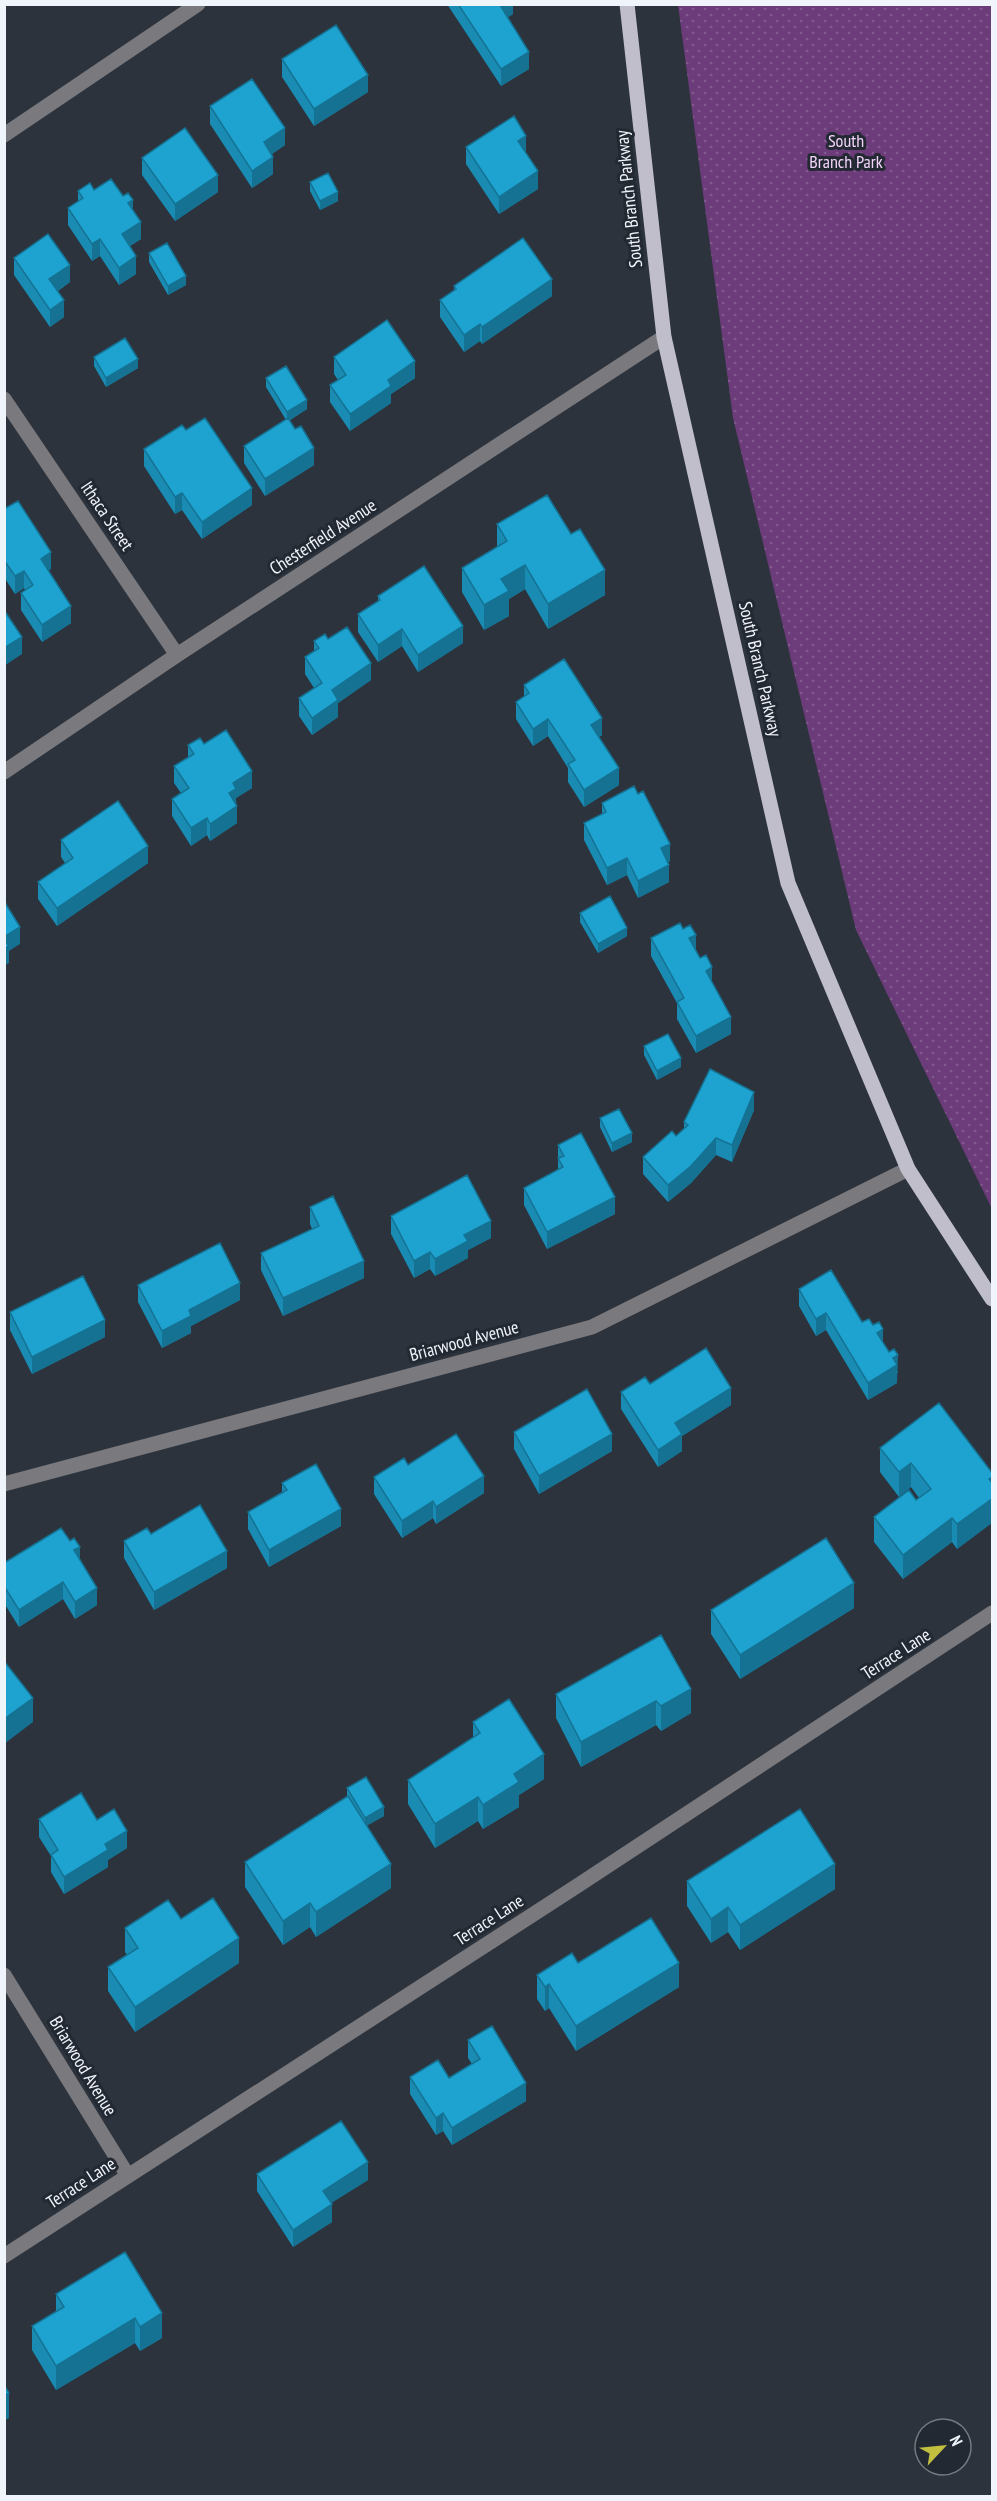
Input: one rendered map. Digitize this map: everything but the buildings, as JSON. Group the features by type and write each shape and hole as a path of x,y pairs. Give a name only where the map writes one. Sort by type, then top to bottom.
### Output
{"main road":[{"name":"South Branch Parkway","path":"627,4 664,337 788,883 908,1168 993,1299"}],"street":[{"path":"4,135 198,4"},
{"name":"Chesterfield Avenue","path":"4,772 177,655 664,337"},
{"name":"Ithaca Street","path":"4,399 177,655"},
{"name":"Briarwood Avenue","path":"4,1484 592,1327 908,1168"},
{"name":"Terrace Lane","path":"4,2256 577,1886 993,1613"},
{"name":"Briarwood Avenue","path":"4,1975 128,2176"}],"green space":[{"name":"South Branch Park","path":"678,5 992,5 992,1209 856,930 733,418"}]}
